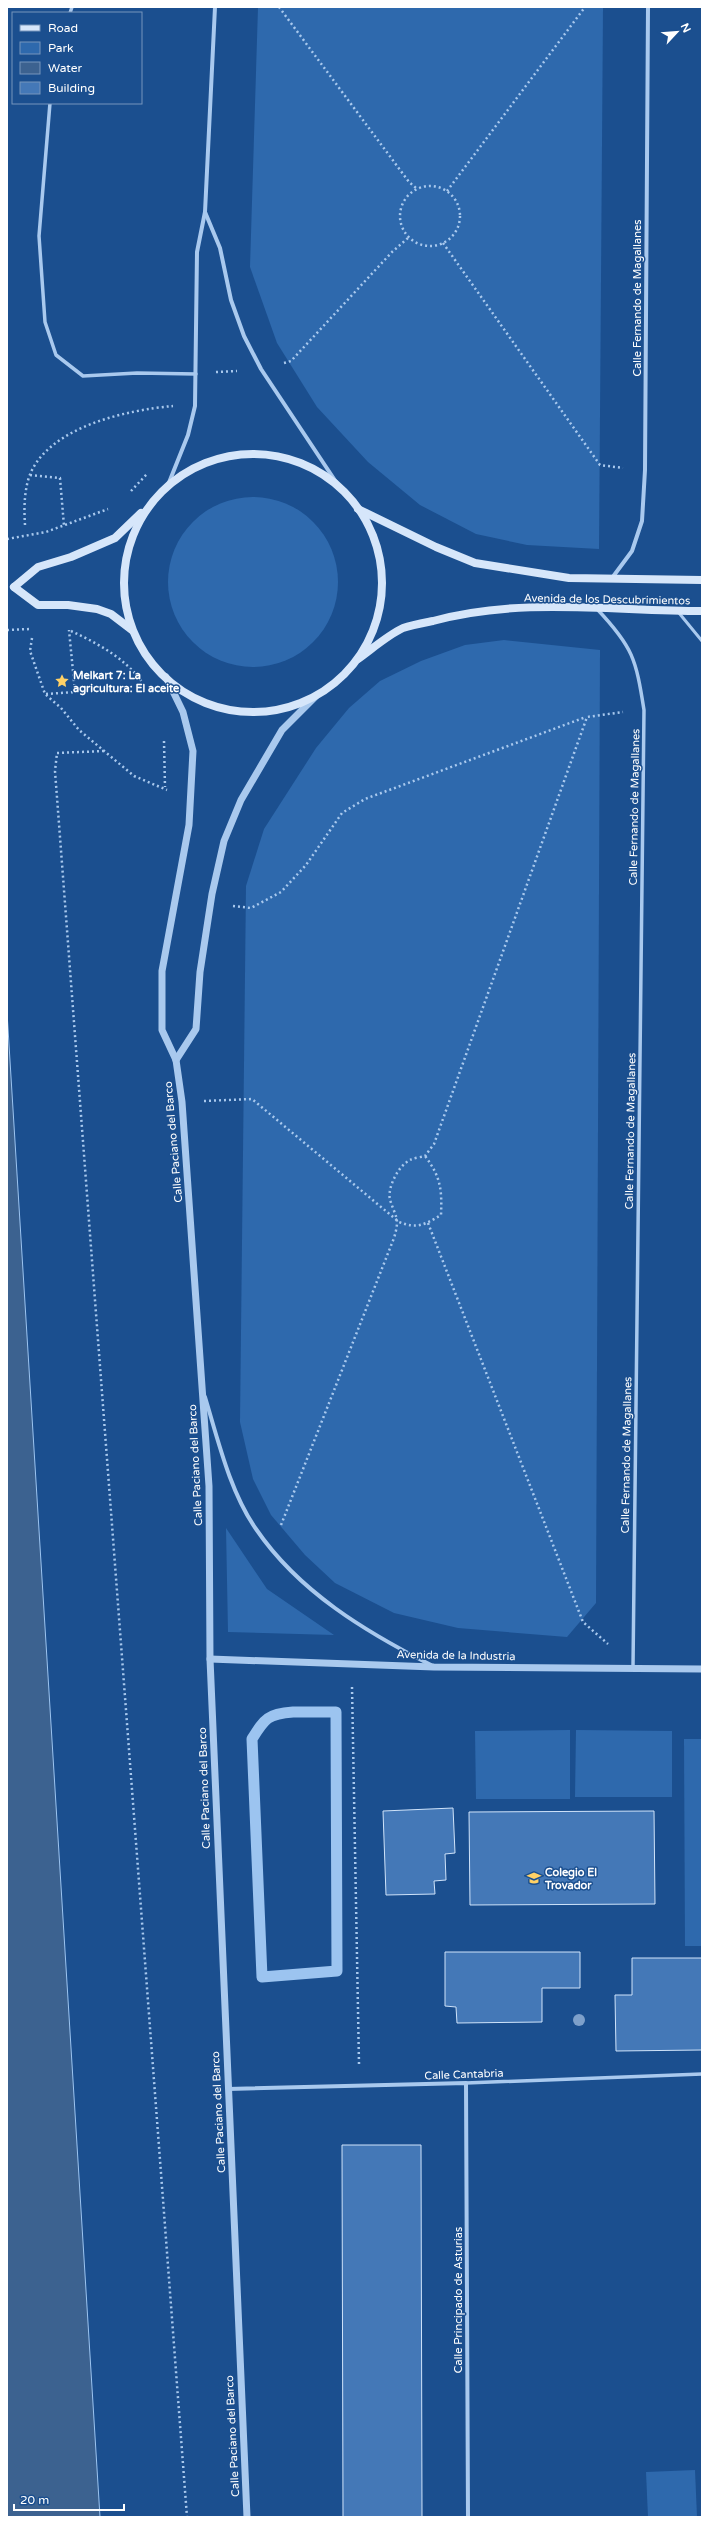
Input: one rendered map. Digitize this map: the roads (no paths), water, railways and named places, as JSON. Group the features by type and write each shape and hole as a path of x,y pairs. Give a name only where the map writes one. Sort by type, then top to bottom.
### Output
{"main road":[{"path":"134,633 124,622 112,614 68,605 38,605 10,587 38,567 71,558 115,538 150,505 168,485 190,470 214,459 241,454 268,454 294,461 319,472 340,488 358,508 371,532 379,558 382,585 378,612 369,637 356,660 337,680 316,696 291,706 271,710 237,711 211,705 187,693 166,677 147,657 134,633 126,607 124,580 127,553 136,528 150,505"},
{"name":"Avenida de los Descubrimientos","path":"358,508 436,547 475,563 570,578 611,580 702,580"},
{"name":"Avenida de los Descubrimientos","path":"356,660 403,629 458,614 506,608 567,606 597,609 702,611"}],"street":[{"path":"168,485 188,436 195,406 196,252 205,212 215,7"},
{"name":"Calle Fernando de Magallanes","path":"611,580 632,551 642,521 645,470 648,7"},
{"path":"50,104 39,236 45,322 56,355 83,376 137,373 181,375 196,374"},
{"path":"205,212 220,248 231,300 244,336 261,369 340,488"},
{"name":"Calle Fernando de Magallanes","path":"597,609 622,635 637,666 644,710 633,1667"},
{"name":"Calle Paciano del Barco","path":"166,677 183,712 193,751 189,825 162,971 162,1030 176,1060 182,1102 209,1486 210,1659 227,2089 247,2517"},
{"path":"176,1060 196,1029 200,972 212,894 224,841 240,800 282,730 316,696"},
{"path":"203,1389 227,1471 255,1528 280,1562 324,1600 375,1637 434,1666"},
{"name":"Avenida de la Industria","path":"210,1659 434,1666 702,1668"},
{"name":"Calle Cantabria","path":"227,2089 466,2083 702,2074"},
{"name":"Calle Principado de Asturias","path":"466,2083 468,2517"}],"lane":[{"path":"678,611 702,641"}],"water":[{"path":"7,1012 100,2517 7,2517"}],"waterway":[{"path":"293,1712 336,1712 337,1971 262,1977 252,1739 260,1726 268,1718 278,1714 293,1712"}],"place":[{"name":"Melkart 7: La agricultura: El aceite","path":"62,681"},
{"name":"Colegio El Trovador","path":"534,1878"}]}
